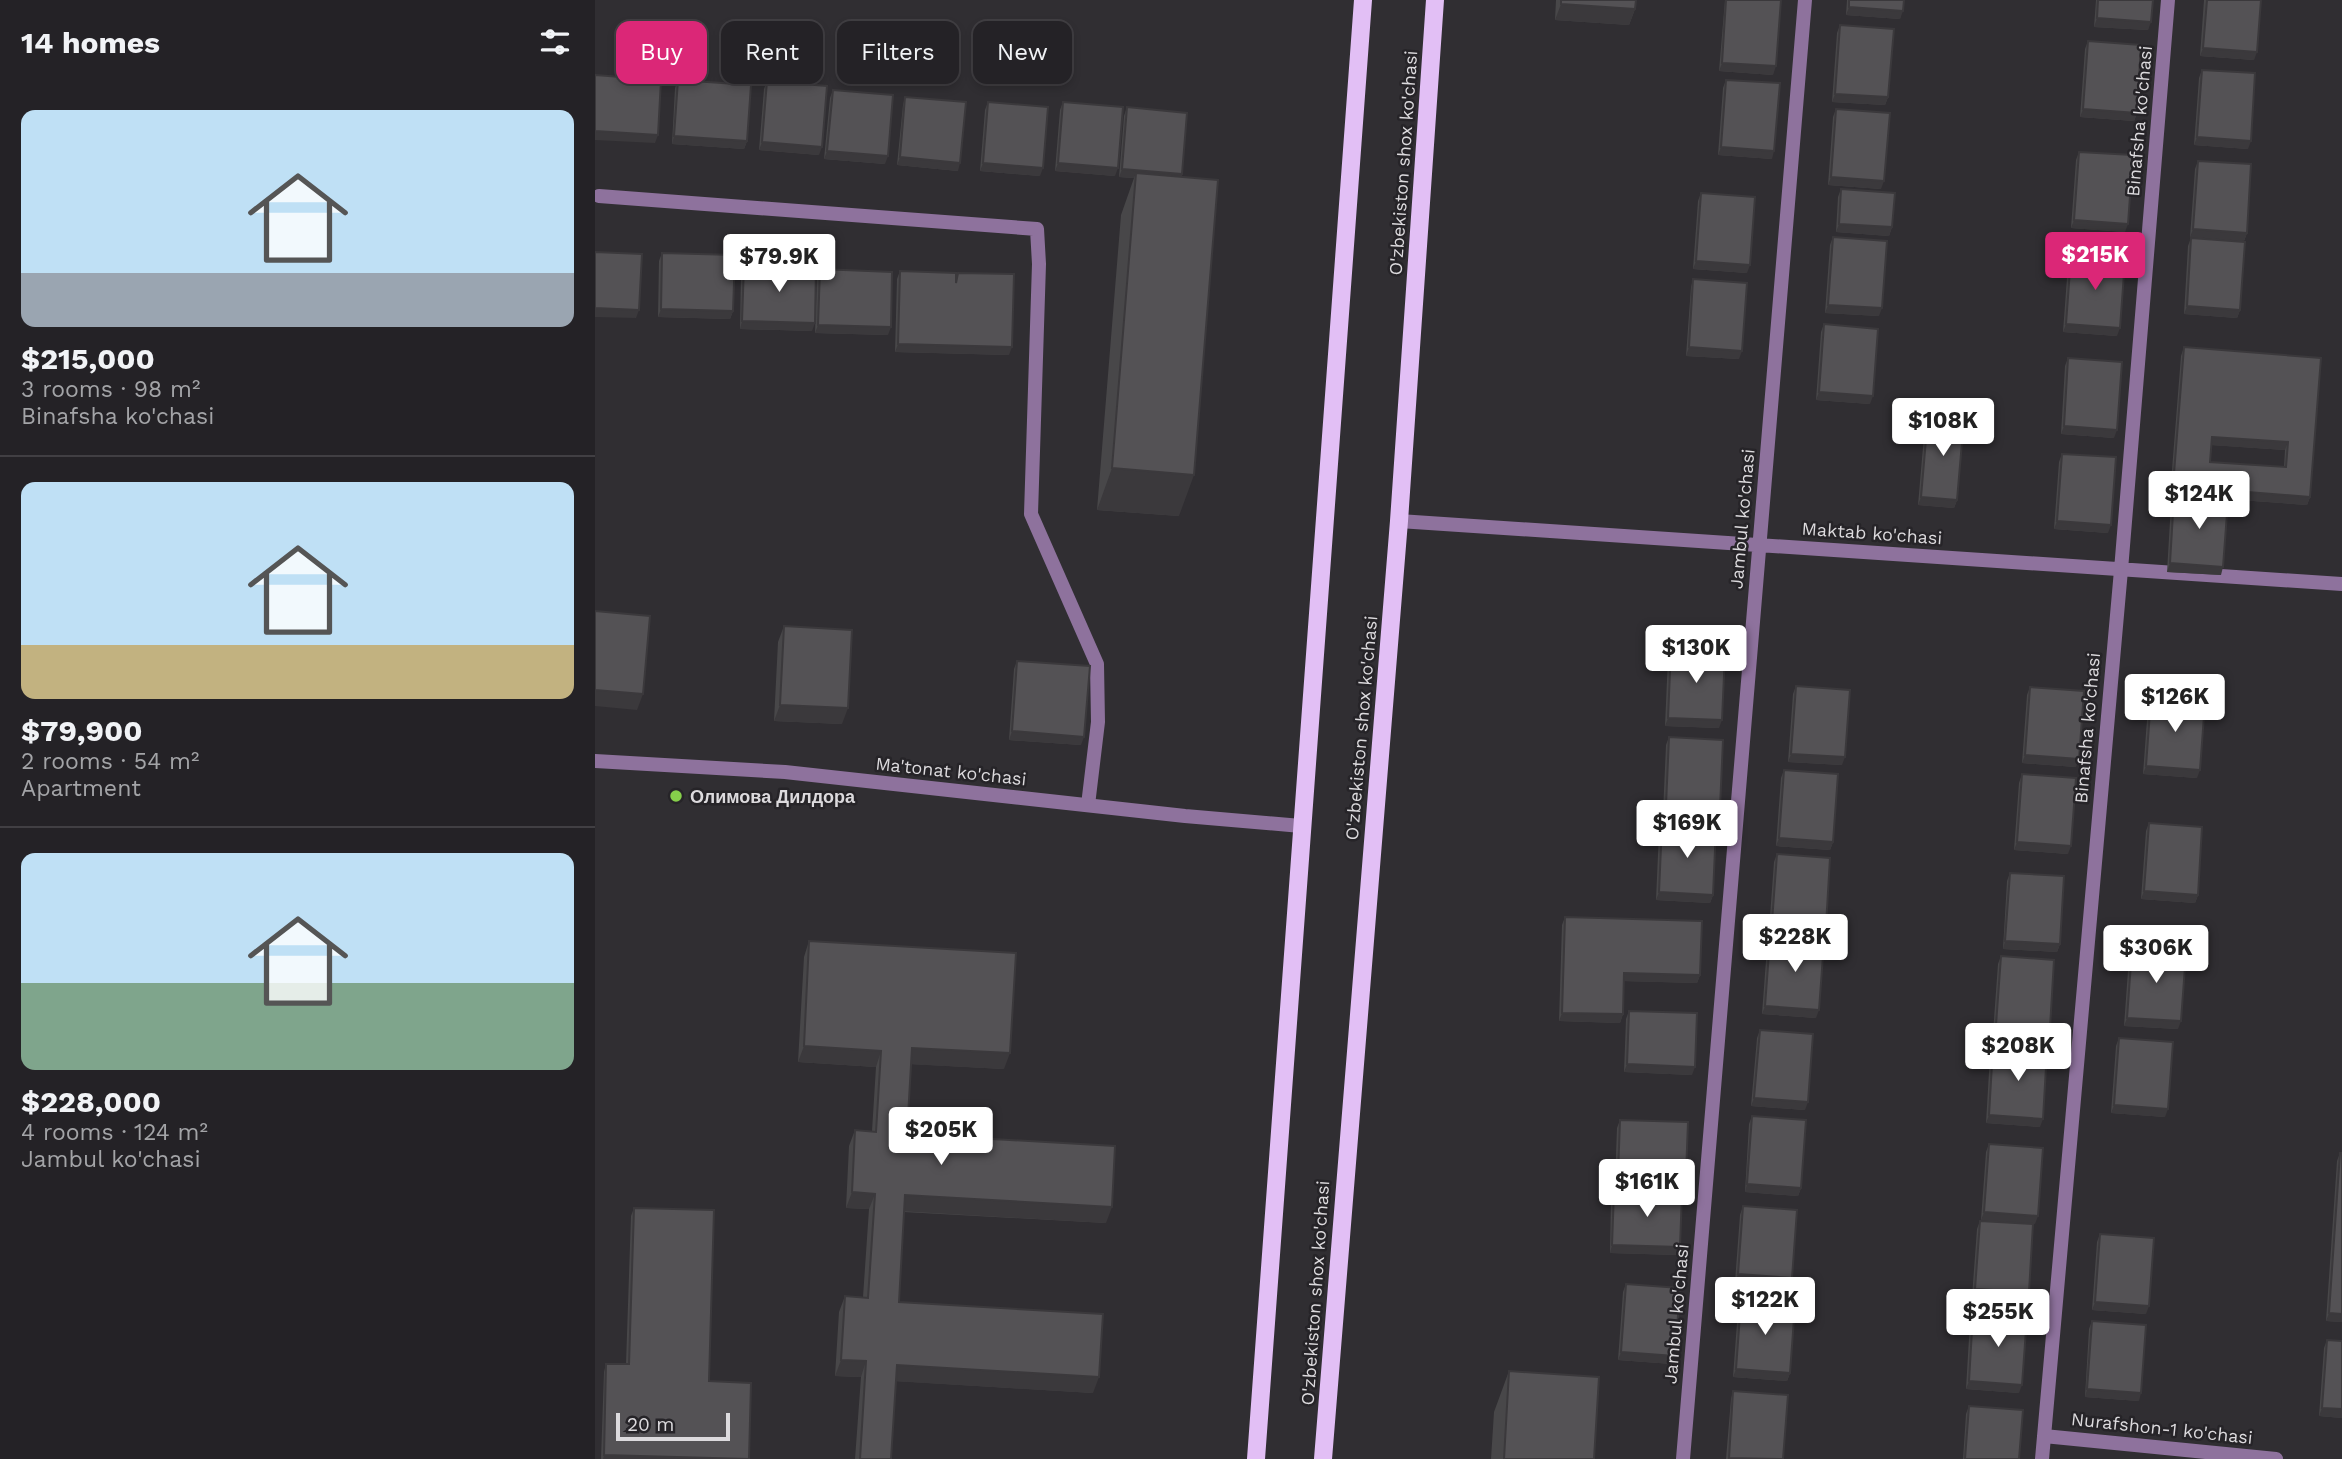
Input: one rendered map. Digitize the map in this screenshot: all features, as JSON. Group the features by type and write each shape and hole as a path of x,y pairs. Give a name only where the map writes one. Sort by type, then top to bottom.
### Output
{"main road":[{"path":"1256,1459 1363,0"},
{"name":"O'zbekiston shox ko'chasi","path":"1323,1459 1399,521 1435,0"}],"street":[{"name":"Jambul ko'chasi","path":"1683,1459 1805,0"},
{"name":"Binafsha ko'chasi","path":"2042,1459 2121,570 2168,0"},
{"path":"599,196 1037,229 1039,264 1031,514 1097,664 1098,722 1088,805"},
{"name":"Maktab ko'chasi","path":"1399,521 2342,584"},
{"name":"Ma'tonat ko'chasi","path":"595,761 785,772 1301,826"},
{"name":"Nurafshon-1 ko'chasi","path":"2044,1436 2276,1459"}],"building":[{"path":"1561,0 1636,0 1635,9 1561,4"},
{"path":"1726,0 1781,0 1776,66 1722,63"},
{"path":"1849,0 1904,0 1903,11 1849,7"},
{"path":"2098,0 2153,0 2151,22 2097,18"},
{"path":"2207,0 2261,0 2257,52 2203,48"},
{"path":"1840,25 1894,29 1888,97 1835,94"},
{"path":"2088,41 2141,45 2137,113 2083,109"},
{"path":"2202,70 2255,73 2251,141 2197,137"},
{"path":"595,75 616,77 616,84 661,84 658,135 595,131"},
{"path":"1726,80 1780,83 1774,151 1721,147"},
{"path":"707,82 751,85 747,141 674,136 678,84"},
{"path":"767,84 827,86 822,147 762,142"},
{"path":"833,90 893,95 888,156 827,151"},
{"path":"905,97 966,102 960,163 900,157"},
{"path":"988,102 1048,107 1043,168 983,163"},
{"path":"1063,102 1123,107 1118,168 1058,163"},
{"path":"1127,107 1187,113 1182,174 1122,169"},
{"path":"1836,109 1890,113 1884,181 1831,177"},
{"path":"2079,152 2133,155 2128,224 2074,220"},
{"path":"2198,161 2251,164 2247,233 2193,229"},
{"path":"1136,173 1218,180 1194,475 1112,468"},
{"path":"1841,189 1895,193 1892,227 1839,224"},
{"path":"1701,193 1755,197 1750,265 1696,261"},
{"path":"1833,237 1887,241 1882,308 1828,305"},
{"path":"2191,238 2245,242 2240,310 2187,306"},
{"path":"595,252 642,254 639,310 595,308"},
{"path":"662,253 735,255 733,311 661,309"},
{"path":"2071,256 2125,260 2120,328 2066,324"},
{"path":"744,265 816,267 815,323 742,321"},
{"path":"820,269 892,272 891,327 818,325"},
{"path":"900,271 956,273 956,283 958,273 1014,274 1012,347 898,344"},
{"path":"1693,279 1747,283 1742,351 1689,347"},
{"path":"1824,324 1878,329 1873,396 1819,392"},
{"path":"2184,347 2321,358 2310,497 2173,486","holes":["2212,437 2288,442 2286,467 2210,462"]},
{"path":"2068,358 2122,362 2117,430 2064,426"},
{"path":"1928,416 1964,419 1957,500 1921,497"},
{"path":"2062,454 2116,457 2111,525 2057,521"},
{"path":"2174,496 2228,500 2223,567 2170,563"},
{"path":"595,611 650,616 643,694 595,690"},
{"path":"784,626 852,630 848,708 780,705"},
{"path":"1671,649 1725,653 1722,720 1668,718"},
{"path":"1017,661 1090,666 1084,737 1012,731"},
{"path":"1796,686 1850,690 1845,757 1791,754"},
{"path":"2030,687 2084,691 2079,759 2025,755"},
{"path":"2151,698 2205,702 2200,770 2146,766"},
{"path":"1669,737 1723,740 1720,808 1666,805"},
{"path":"1784,770 1838,774 1833,842 1779,838"},
{"path":"2022,774 2076,778 2071,846 2017,842"},
{"path":"2149,823 2202,827 2198,895 2144,891"},
{"path":"1662,824 1716,827 1713,895 1659,892"},
{"path":"1777,854 1830,858 1826,926 1772,922"},
{"path":"2010,873 2064,876 2060,944 2005,941"},
{"path":"1565,917 1702,921 1700,975 1624,973 1623,1014 1562,1013"},
{"path":"1770,939 1824,942 1819,1010 1765,1006"},
{"path":"809,941 1016,953 1010,1053 912,1048 907,1134 1115,1146 1112,1207 905,1195 899,1302 1103,1314 1099,1377 897,1365 891,1459 860,1459 866,1361 841,1360 845,1296 868,1298 875,1194 852,1192 855,1130 876,1132 881,1051 804,1046"},
{"path":"2132,949 2186,953 2181,1021 2127,1018"},
{"path":"2001,956 2054,960 2050,1028 1996,1025"},
{"path":"1629,1011 1697,1013 1695,1067 1627,1064"},
{"path":"1760,1030 1813,1034 1808,1102 1754,1098"},
{"path":"2119,1038 2173,1042 2168,1109 2114,1105"},
{"path":"1993,1047 2047,1050 2043,1119 1989,1115"},
{"path":"1752,1116 1806,1120 1801,1188 1747,1184"},
{"path":"1620,1120 1688,1122 1686,1175 1618,1174"},
{"path":"1989,1144 2043,1148 2038,1216 1984,1212"},
{"path":"2342,1153 2342,1314 2329,1313"},
{"path":"1614,1191 1682,1193 1680,1247 1612,1245"},
{"path":"1743,1206 1797,1210 1792,1278 1738,1274"},
{"path":"634,1208 714,1210 709,1381 751,1383 749,1459 604,1455 606,1364 629,1364"},
{"path":"1980,1221 2033,1224 2029,1292 1975,1289"},
{"path":"2100,1234 2154,1238 2149,1306 2095,1302"},
{"path":"1626,1284 1680,1288 1675,1356 1621,1352"},
{"path":"1741,1301 1795,1305 1790,1373 1736,1369"},
{"path":"1973,1313 2027,1316 2022,1385 1969,1381"},
{"path":"2092,1321 2146,1325 2141,1393 2087,1389"},
{"path":"2327,1340 2342,1341 2342,1409 2322,1408"},
{"path":"1509,1371 1599,1377 1594,1459 1504,1459"},
{"path":"1733,1391 1788,1395 1783,1459 1729,1458"},
{"path":"1969,1406 2023,1410 2019,1459 1965,1459"}],"place":[{"name":"Олимова Дилдора","path":"676,796"}]}
